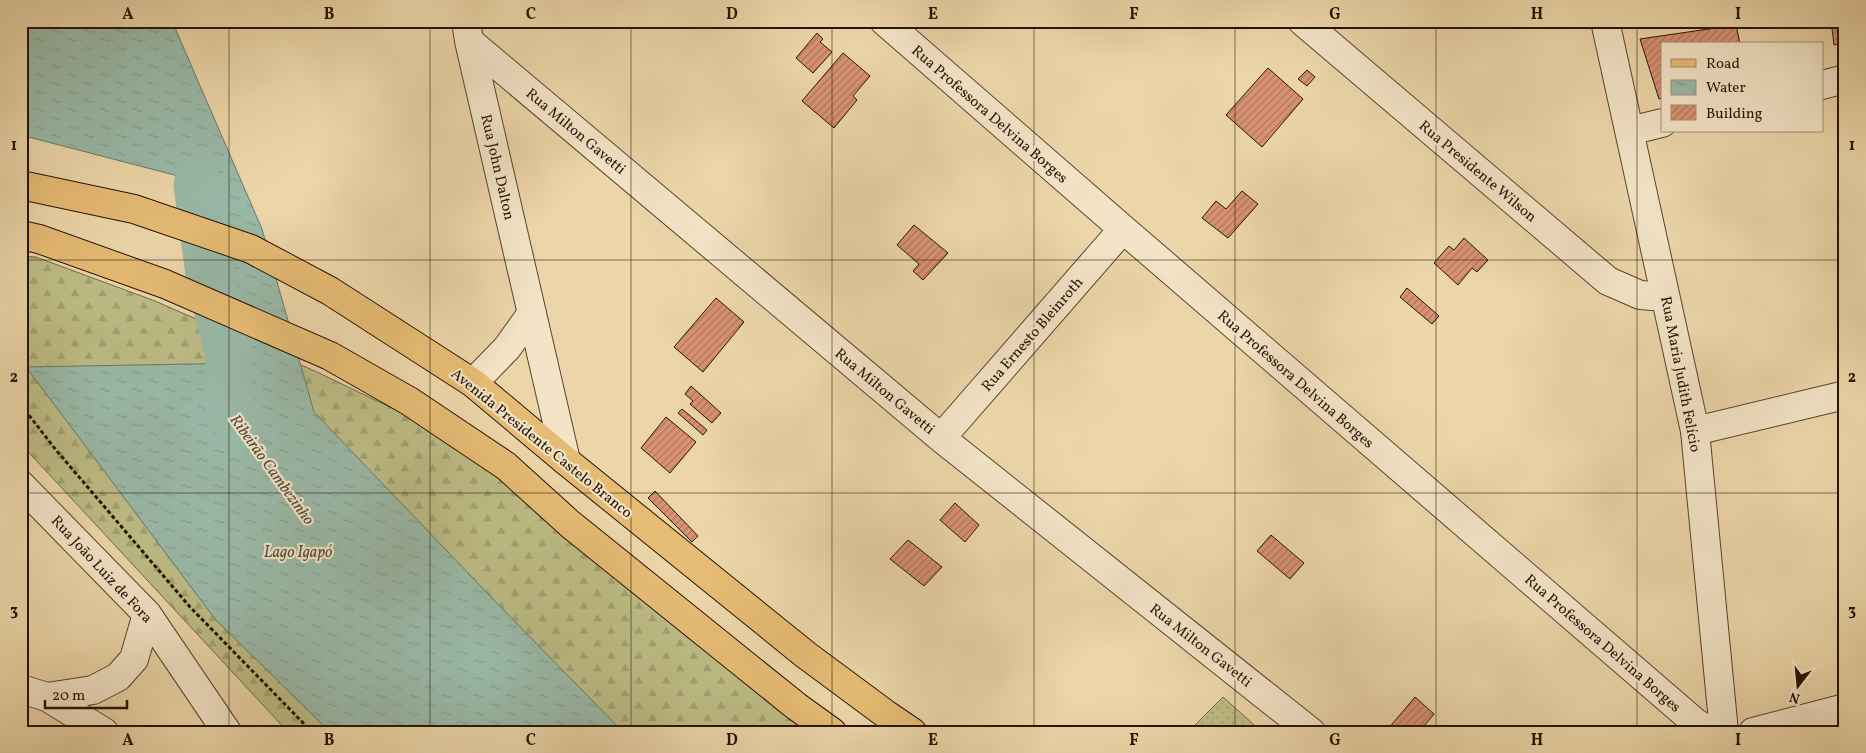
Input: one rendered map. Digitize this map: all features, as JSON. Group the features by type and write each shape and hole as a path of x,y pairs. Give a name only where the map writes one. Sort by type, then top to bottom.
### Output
{"main road":[{"name":"Avenida Presidente Castelo Branco","path":"21,185 134,209 251,249 330,291 473,383 566,461 806,655 912,732"},
{"path":"21,235 40,239 165,284 330,356 409,400 506,466 570,524 796,706 832,732"}],"street":[{"name":"Rua Professora Delvina Borges","path":"884,21 1123,230 1696,723 1712,732"},
{"name":"Rua Presidente Wilson","path":"1302,21 1608,281 1640,295 1665,297"},
{"name":"Rua Maria Judith Felício","path":"1605,21 1695,431 1724,732"},
{"name":"Rua John Dalton","path":"467,31 566,461"},
{"name":"Rua Milton Gavetti","path":"467,31 941,438 1311,732"},
{"path":"1824,84 1845,79"},
{"path":"1629,132 1661,123"},
{"name":"Rua Ernesto Bleinroth","path":"941,438 1123,230"},
{"path":"473,383 507,348 532,313"},
{"path":"1695,431 1845,395"},
{"name":"Rua João Luiz de Fora","path":"21,485 147,614 228,732"},
{"path":"47,697 94,690 118,677 134,658 147,614"},
{"path":"21,689 47,697 104,732"},
{"path":"1753,732 1845,708"}],"path":[{"path":"21,405 56,450 190,607 312,732"}],"green space":[{"path":"21,256 36,257 155,301 317,372 429,426 495,472 820,732 288,732 21,444"},
{"path":"1223,697 1262,732 1188,732"}],"water":[{"name":"Lago Igapó","path":"21,21 172,21 262,229 314,412 623,732 330,732 215,619 26,367 246,363 182,177 21,135"}],"building":[{"path":"1831,21 1845,21 1845,43 1834,45"},
{"path":"1736,25 1740,42 1661,42 1661,98 1659,99 1640,39"},
{"path":"817,33 823,39 820,42 832,52 813,73 796,58"},
{"path":"843,53 870,76 853,96 857,100 834,128 802,101"},
{"path":"1268,68 1303,99 1262,147 1226,115"},
{"path":"1307,70 1315,77 1307,86 1298,79"},
{"path":"1242,191 1258,204 1228,238 1202,218 1216,201 1226,209"},
{"path":"914,225 948,253 923,280 913,271 919,264 897,245"},
{"path":"1464,238 1488,260 1477,272 1472,268 1458,285 1434,263 1449,246 1454,250"},
{"path":"1407,288 1439,316 1432,324 1400,297"},
{"path":"716,298 744,322 703,372 674,347"},
{"path":"691,386 721,413 712,423 690,404 693,401 685,394"},
{"path":"682,409 707,430 703,435 678,413"},
{"path":"666,417 696,442 670,473 641,448"},
{"path":"655,491 698,536 692,542 648,498"},
{"path":"955,503 979,525 965,542 940,520"},
{"path":"1271,535 1304,563 1290,579 1257,551"},
{"path":"908,540 942,567 924,586 890,559"},
{"path":"1415,697 1434,714 1419,732 1392,732 1388,729"}],"waterway":[{"name":"Ribeirão Cambezinho","path":"198,185 211,281 230,355 228,382 230,411 241,426"}]}
